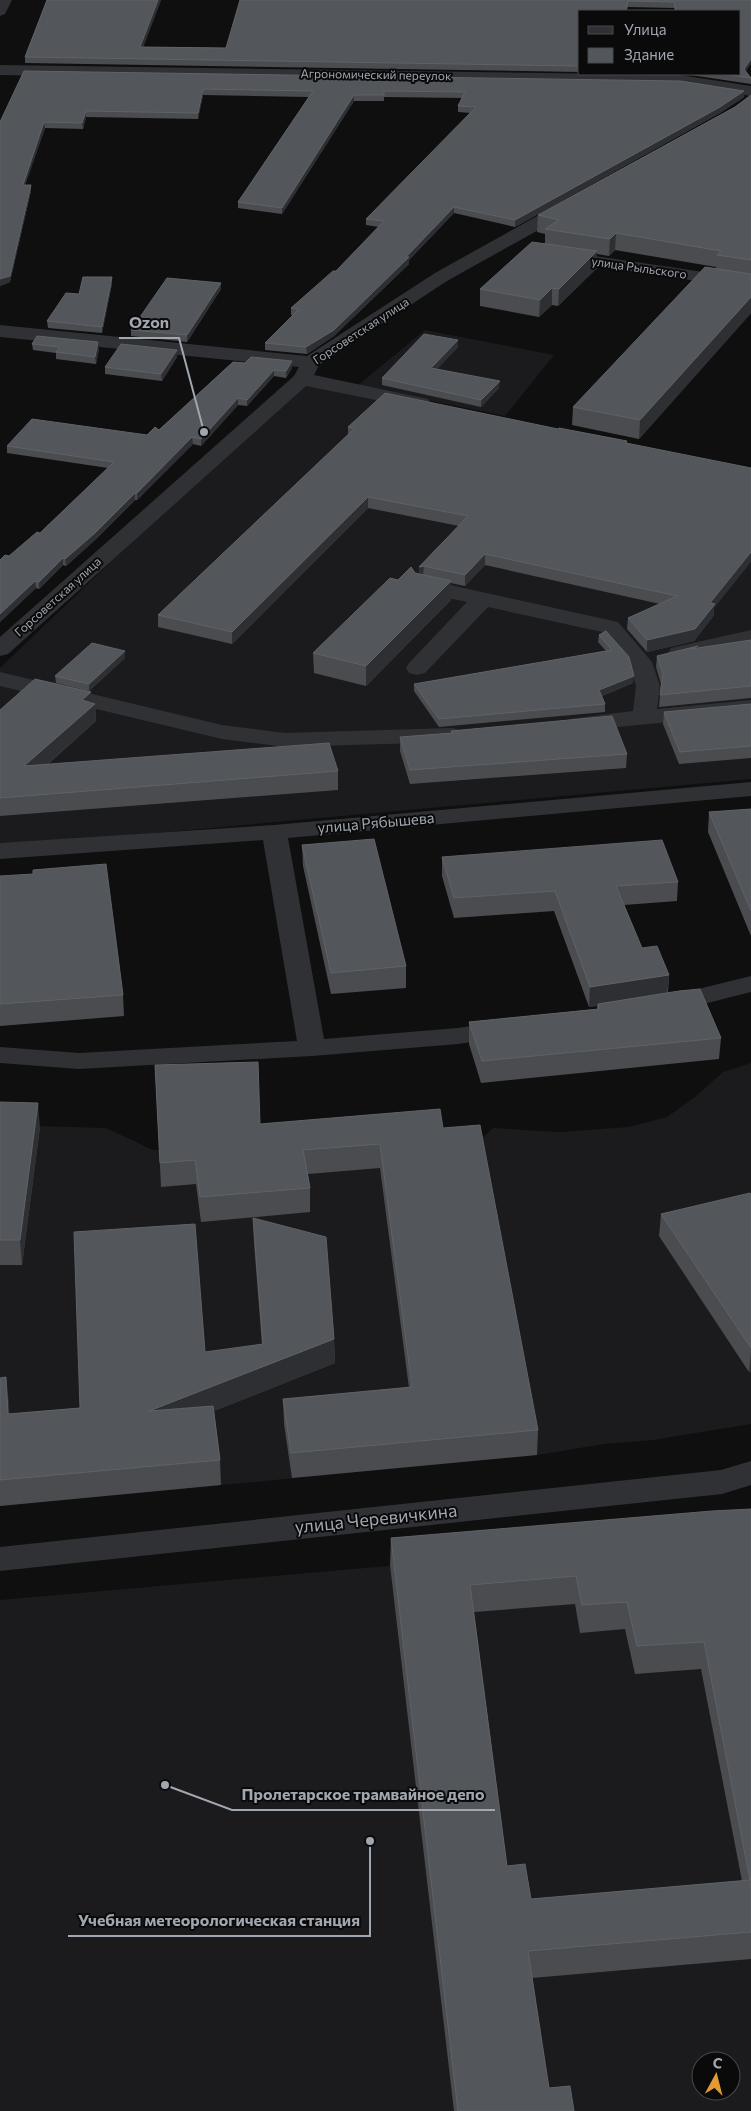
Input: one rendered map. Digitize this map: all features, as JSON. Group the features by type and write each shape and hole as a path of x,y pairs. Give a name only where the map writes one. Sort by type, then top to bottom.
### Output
{"street":[{"path":"0,11 5,0"},
{"name":"Агрономический переулок","path":"0,70 680,80 748,100"},
{"name":"Горсоветская улица","path":"0,649 306,370 441,277 590,194"},
{"path":"498,246 528,250"},
{"name":"улица Рыльского","path":"547,254 751,284"},
{"path":"0,331 306,370 439,406"},
{"path":"423,586 610,627 642,662 648,686 644,718"},
{"path":"417,668 483,600"},
{"path":"642,662 751,637"},
{"path":"0,679 240,735 285,740 470,734"},
{"path":"557,726 751,707"},
{"path":"240,735 308,722"},
{"name":"улица Рябышева","path":"0,851 274,832 751,789"},
{"path":"274,832 312,1048"},
{"path":"640,1010 751,984"},
{"path":"0,1055 80,1061 312,1048 458,1036 535,1025"},
{"name":"улица Черевичкина","path":"0,1559 722,1482 751,1473"}],"shaded area":[{"path":"425,330 554,355 505,416 357,386"},
{"path":"302,379 751,469 751,779 0,846 0,668"},
{"path":"751,1063 751,1424 653,1440 604,1444 537,1455 0,1506 0,1125 106,1128 153,1150 439,1128 478,1142 493,1128 560,1132 629,1127 667,1117 695,1097 723,1072"},
{"path":"751,1534 751,2111 0,2111 0,1600"}],"building":[{"path":"47,0 158,0 140,47 226,48 240,0 751,0 751,59 744,69 751,78 730,75 741,75 741,10 676,10 674,2 628,1 625,10 578,10 578,66 25,57"},
{"path":"24,71 680,81 744,91 720,107 515,220 454,207 406,257 409,257 334,330 306,347 265,343 299,309 291,308 333,271 336,271 384,221 366,219 476,107 458,106 465,92 384,91 384,95 354,95 282,208 238,202 313,91 203,89 198,113 86,111 82,123 44,122 23,185 31,185 10,276 0,279 0,122"},
{"path":"751,95 751,260 717,255 721,251 616,233 610,239 545,229 559,220 538,215 735,107"},
{"path":"532,242 597,251 559,289 552,288 540,300 480,289"},
{"path":"705,267 751,274 751,297 640,420 573,407"},
{"path":"83,277 112,277 102,327 47,321 66,293 79,294"},
{"path":"167,278 221,283 187,335 131,330"},
{"path":"424,334 458,340 431,368 500,381 481,400 382,378"},
{"path":"37,336 98,342 95,357 56,352 60,347 32,344"},
{"path":"121,344 177,350 161,374 105,367"},
{"path":"251,357 292,361 286,371 274,370 247,400 238,398 201,439 192,437 95,533 65,559 63,558 39,582 35,581 0,614 0,560 5,555 9,556 37,532 40,533 114,462 7,446 32,419 147,435 155,427 159,430 233,362 245,363"},
{"path":"385,393 558,429 627,441 626,443 751,468 751,552 710,603 715,604 695,629 647,640 628,618 677,596 485,554 465,575 424,566 419,567 468,516 368,497 232,632 158,615 355,428 348,427"},
{"path":"411,567 415,573 451,581 366,666 313,653 390,578 398,580"},
{"path":"606,631 629,657 634,676 599,690 605,704 439,719 414,684 612,650 599,635"},
{"path":"751,640 751,686 660,695 663,674 657,656 698,646 691,649"},
{"path":"92,643 125,651 89,684 55,676"},
{"path":"35,679 91,692 82,700 95,704 24,766 329,743 338,771 0,798 0,710"},
{"path":"751,704 751,746 680,752 664,712"},
{"path":"612,716 627,754 410,770 400,737 453,733 451,731"},
{"path":"751,809 751,911 709,812"},
{"path":"374,839 406,966 331,973 302,845"},
{"path":"662,840 678,882 616,886 642,948 657,946 669,975 590,987 555,891 454,898 442,857"},
{"path":"106,864 123,995 0,1004 0,876 33,874 33,870"},
{"path":"700,989 721,1038 482,1061 469,1022 599,1009 598,1004"},
{"path":"258,1062 260,1124 440,1109 443,1128 480,1125 538,1430 291,1453 283,1399 412,1387 380,1144 303,1150 310,1188 200,1197 195,1160 160,1163 155,1065"},
{"path":"0,1102 38,1103 20,1240 0,1240"},
{"path":"750,1193 751,1195 751,1348 661,1214"},
{"path":"253,1218 326,1237 334,1339 149,1411 213,1406 220,1460 0,1480 0,1378 6,1377 8,1414 80,1408 74,1232 195,1224 205,1352 263,1344"},
{"path":"751,1509 751,1932 528,1951 549,2088 570,2086 574,2111 458,2111 391,1538","holes":["576,1576 582,1605 627,1602 637,1646 704,1642 750,1880 531,1899 525,1864 507,1866 470,1585"]}],"place":[{"name":"Ozon","path":"204,432"},
{"name":"Пролетарское трамвайное депо","path":"165,1785"},
{"name":"Учебная метеорологическая станция","path":"370,1841"}]}
